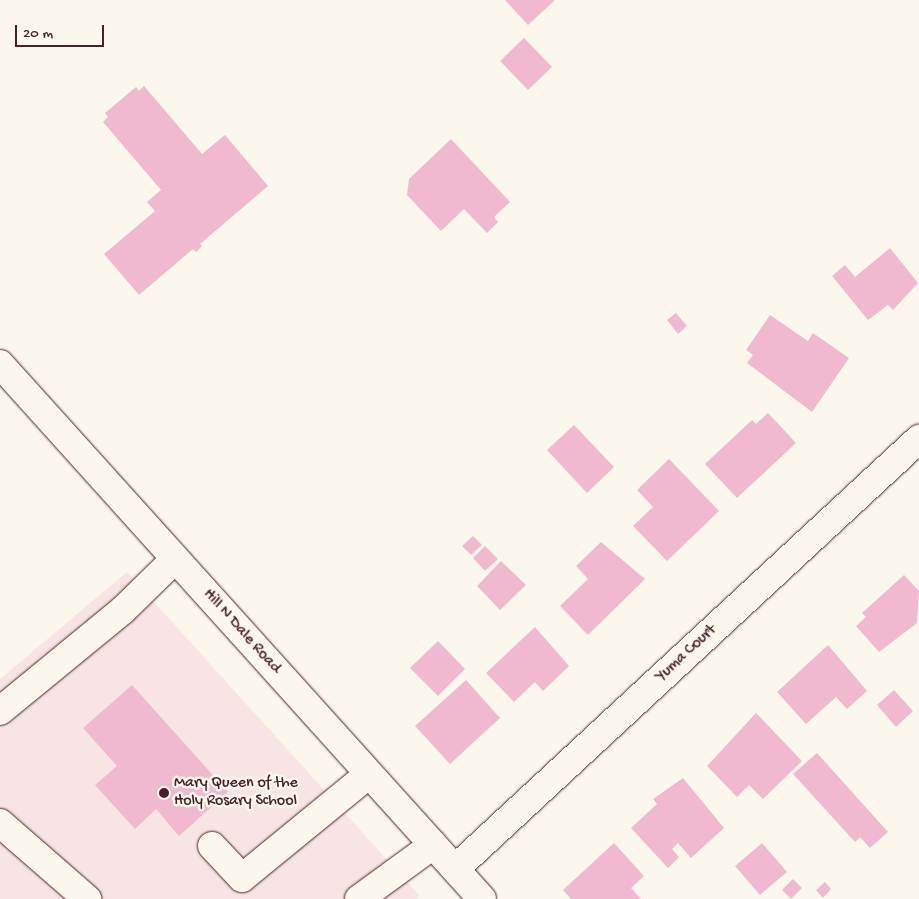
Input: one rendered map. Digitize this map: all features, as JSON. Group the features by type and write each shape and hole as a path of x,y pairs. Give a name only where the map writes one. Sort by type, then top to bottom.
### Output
{"street":[{"name":"Hill N Dale Road","path":"0,364 482,899"},
{"name":"Yuma Court","path":"455,869 919,438"},
{"path":"0,711 123,610 176,559"},
{"path":"212,846 242,878 370,774"},
{"path":"0,823 86,899"},
{"path":"359,899 433,845"}],"shaded area":[{"name":"Mary Queen of the Holy Rosary School","path":"127,572 419,895 416,899 0,899 0,679"}],"building":[{"path":"505,0 555,0 528,25"},
{"path":"524,38 552,67 528,90 500,61"},
{"path":"144,86 202,154 225,135 268,186 200,244 202,246 196,252 193,249 139,295 104,254 155,211 147,202 161,190 103,122 108,117 105,113 136,87 139,91"},
{"path":"451,139 510,202 494,217 498,222 487,233 464,209 441,231 407,195 409,179"},
{"path":"890,248 918,283 893,310 888,305 868,320 832,276 845,265 855,277"},
{"path":"676,313 687,326 678,334 667,320"},
{"path":"770,315 808,341 813,333 849,358 812,412 747,363 753,355 746,350"},
{"path":"768,413 796,443 737,498 705,464 752,420 756,424"},
{"path":"574,425 614,467 587,493 547,450"},
{"path":"669,459 719,511 667,561 633,526 653,507 637,490"},
{"path":"473,536 482,545 471,555 462,546"},
{"path":"601,542 645,579 588,635 560,606 588,579 576,566"},
{"path":"485,546 498,559 485,571 473,558"},
{"path":"501,561 526,585 500,610 477,586"},
{"path":"904,575 919,591 917,623 879,652 856,626 866,617 862,613"},
{"path":"535,627 569,666 543,691 535,682 514,702 486,673"},
{"path":"438,641 465,669 438,696 410,668"},
{"path":"828,645 867,691 847,709 836,697 806,724 777,692"},
{"path":"466,680 500,718 450,764 415,726"},
{"path":"132,685 228,792 179,836 156,809 135,829 95,785 117,766 83,728"},
{"path":"894,690 913,711 896,727 877,705"},
{"path":"756,713 802,761 763,799 749,785 737,797 707,766"},
{"path":"817,753 888,832 870,848 860,837 855,842 793,774"},
{"path":"683,778 724,828 691,858 678,843 672,849 679,857 668,868 631,828 657,804 653,799"},
{"path":"614,843 644,876 631,888 641,899 571,899 563,890"},
{"path":"762,843 787,872 760,895 735,866"},
{"path":"793,879 802,888 791,899 782,890"},
{"path":"825,882 831,889 823,898 816,890"}],"place":[{"name":"Mary Queen of the Holy Rosary School","path":"164,793"}]}
